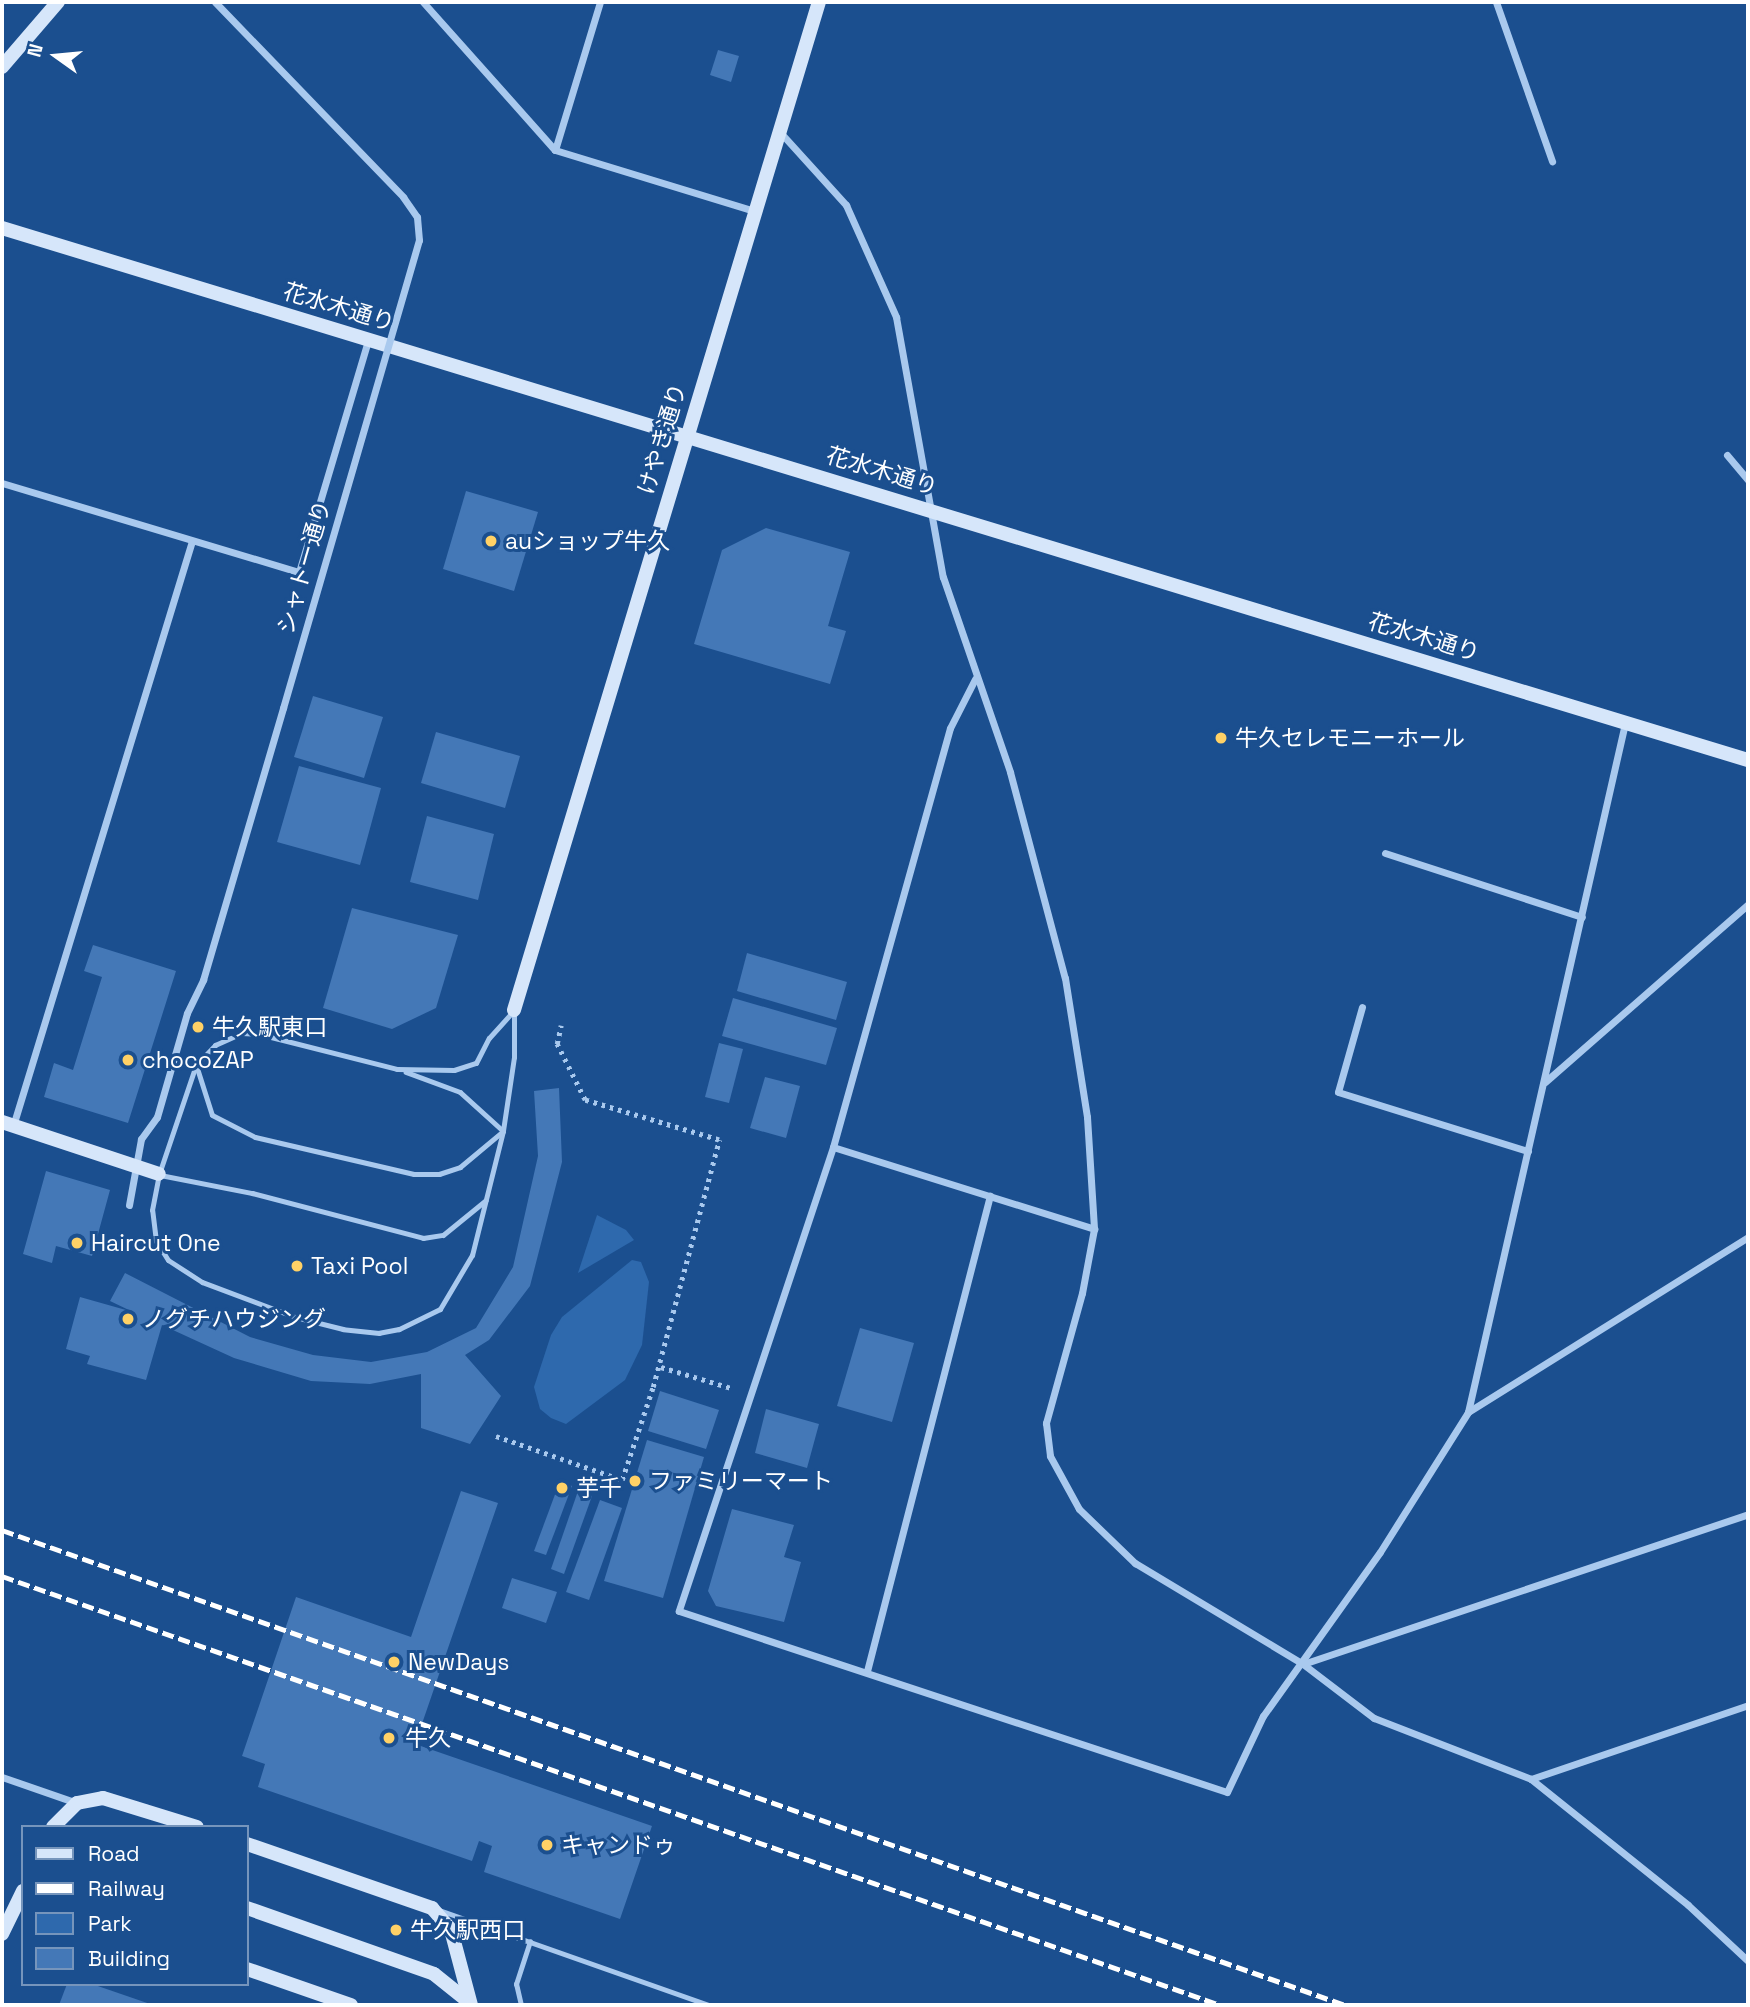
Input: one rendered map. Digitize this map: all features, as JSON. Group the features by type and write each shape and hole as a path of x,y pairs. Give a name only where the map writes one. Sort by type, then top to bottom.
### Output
{"street":[{"path":"2,67 58,2"},
{"name":"シャトー通り","path":"129,1205 141,1139 157,1117 187,1013 203,980 419,240 417,217 403,197 215,2"},
{"path":"424,2 555,150 755,211"},
{"path":"555,150 600,2"},
{"name":"けやき通り","path":"514,1010 819,2"},
{"path":"1496,2 1552,161"},
{"path":"779,131 846,205 896,317 943,577 975,679 1010,772 1065,978 1087,1117 1094,1229 1082,1293 1046,1423 1051,1456 1079,1510 1135,1563 1303,1664 1374,1718 1531,1779 1688,1905 1748,1961"},
{"name":"花水木通り","path":"2,228 687,434 1748,760"},
{"path":"2,483 299,572 369,339"},
{"path":"1727,455 1748,480"},
{"path":"159,1174 8,1124 192,541"},
{"path":"975,679 950,728 833,1147 679,1611 1227,1792 1263,1716 1303,1664 1468,1412 1625,723"},
{"path":"1385,853 1581,917"},
{"path":"1545,1082 1748,904"},
{"path":"1362,1007 1338,1093 1528,1150"},
{"path":"833,1147 1094,1229"},
{"path":"867,1671 990,1196"},
{"path":"1468,1412 1748,1237"},
{"path":"1303,1664 1748,1514"},
{"path":"1531,1779 1748,1705"},
{"path":"2,1777 77,1803 103,1798 130,1803 191,1825"},
{"path":"55,1825 77,1803"},
{"path":"248,1844 432,1908 451,1930 471,2004"},
{"path":"5,1928 21,1895"},
{"path":"5,1928 21,1908"},
{"path":"248,1908 434,1974 471,2004"},
{"path":"5,1928 21,1917"},
{"path":"248,1969 351,2005"}],"lane":[{"path":"514,1010 514,1057 503,1131 472,1255 440,1309 421,1322 379,1333 295,1317 182,1272 156,1241 152,1210 159,1174 196,1065 215,1045 242,1033 397,1069 431,1073 466,1069 476,1063 489,1038 514,1010"},
{"path":"196,1065 212,1115 255,1137 414,1174 439,1174 460,1167 503,1131"},
{"path":"397,1069 460,1092 503,1131"},
{"path":"159,1174 252,1193 423,1238 443,1235 486,1200"},
{"path":"432,1908 709,2005"},
{"path":"521,2005 516,1984 530,1941"}],"path":[{"path":"496,1436 622,1480 653,1387 719,1140 585,1100 557,1044 561,1025"},
{"path":"661,1367 752,1394"}],"green space":[{"path":"597,1215 626,1230 634,1240 578,1273"},
{"path":"632,1260 641,1262 649,1282 642,1345 625,1380 566,1424 551,1418 540,1409 534,1387 551,1335 562,1317"}],"building":[{"path":"718,50 739,56 731,82 710,75"},
{"name":"auショップ牛久","path":"466,491 538,512 514,591 443,569"},
{"path":"766,528 850,552 828,626 846,631 830,684 694,644 722,550"},
{"path":"313,696 383,717 364,778 294,757"},
{"path":"436,732 520,756 505,808 421,783"},
{"path":"299,766 381,788 360,865 277,842"},
{"path":"427,816 494,834 478,900 410,882"},
{"path":"352,908 458,935 436,1008 392,1029 323,1008"},
{"path":"93,945 176,971 128,1123 44,1097 54,1063 73,1070 102,977 84,971"},
{"path":"747,953 847,982 836,1020 737,991"},
{"path":"733,998 837,1028 826,1065 722,1036"},
{"path":"719,1043 743,1049 729,1103 705,1097"},
{"path":"765,1077 800,1086 786,1138 750,1128"},
{"path":"559,1088 562,1162 530,1286 489,1340 465,1355 501,1396 470,1444 421,1428 421,1374 370,1384 311,1381 234,1358 162,1325 146,1380 87,1364 90,1356 66,1349 80,1297 133,1312 110,1301 125,1273 250,1337 313,1355 371,1362 427,1352 476,1328 513,1267 538,1156 534,1091"},
{"path":"46,1171 110,1190 92,1256 56,1246 52,1263 23,1254"},
{"path":"860,1328 914,1343 892,1422 837,1406"},
{"path":"660,1391 719,1410 706,1449 648,1431"},
{"path":"766,1409 819,1424 807,1468 755,1453"},
{"path":"647,1440 704,1457 663,1598 604,1581"},
{"path":"560,1481 572,1486 546,1555 534,1551"},
{"path":"461,1491 498,1503 415,1744 652,1826 620,1919 484,1872 492,1846 479,1841 472,1861 258,1787 265,1764 242,1756 296,1597 411,1637"},
{"path":"578,1491 592,1496 564,1574 551,1569"},
{"path":"600,1500 622,1508 589,1600 566,1592"},
{"path":"732,1509 794,1525 784,1557 801,1562 784,1622 716,1606 708,1591"},
{"path":"512,1578 557,1592 546,1623 502,1608"},
{"path":"66,1986 98,1986 153,2005 59,2005"}],"railway":[{"path":"2,1530 1345,2005"},
{"path":"2,1576 1220,2005"}],"place":[{"name":"auショップ牛久","path":"491,541"},
{"name":"牛久セレモニーホール","path":"1221,738"},
{"name":"牛久駅東口","path":"198,1027"},
{"name":"chocoZAP","path":"128,1060"},
{"name":"Haircut One","path":"77,1243"},
{"name":"Taxi Pool","path":"297,1266"},
{"name":"ノグチハウジング","path":"128,1319"},
{"name":"ファミリーマート","path":"635,1481"},
{"name":"芋千","path":"562,1488"},
{"name":"NewDays","path":"394,1662"},
{"name":"牛久","path":"389,1738"},
{"name":"キャンドゥ","path":"547,1845"},
{"name":"牛久駅西口","path":"396,1930"}]}
